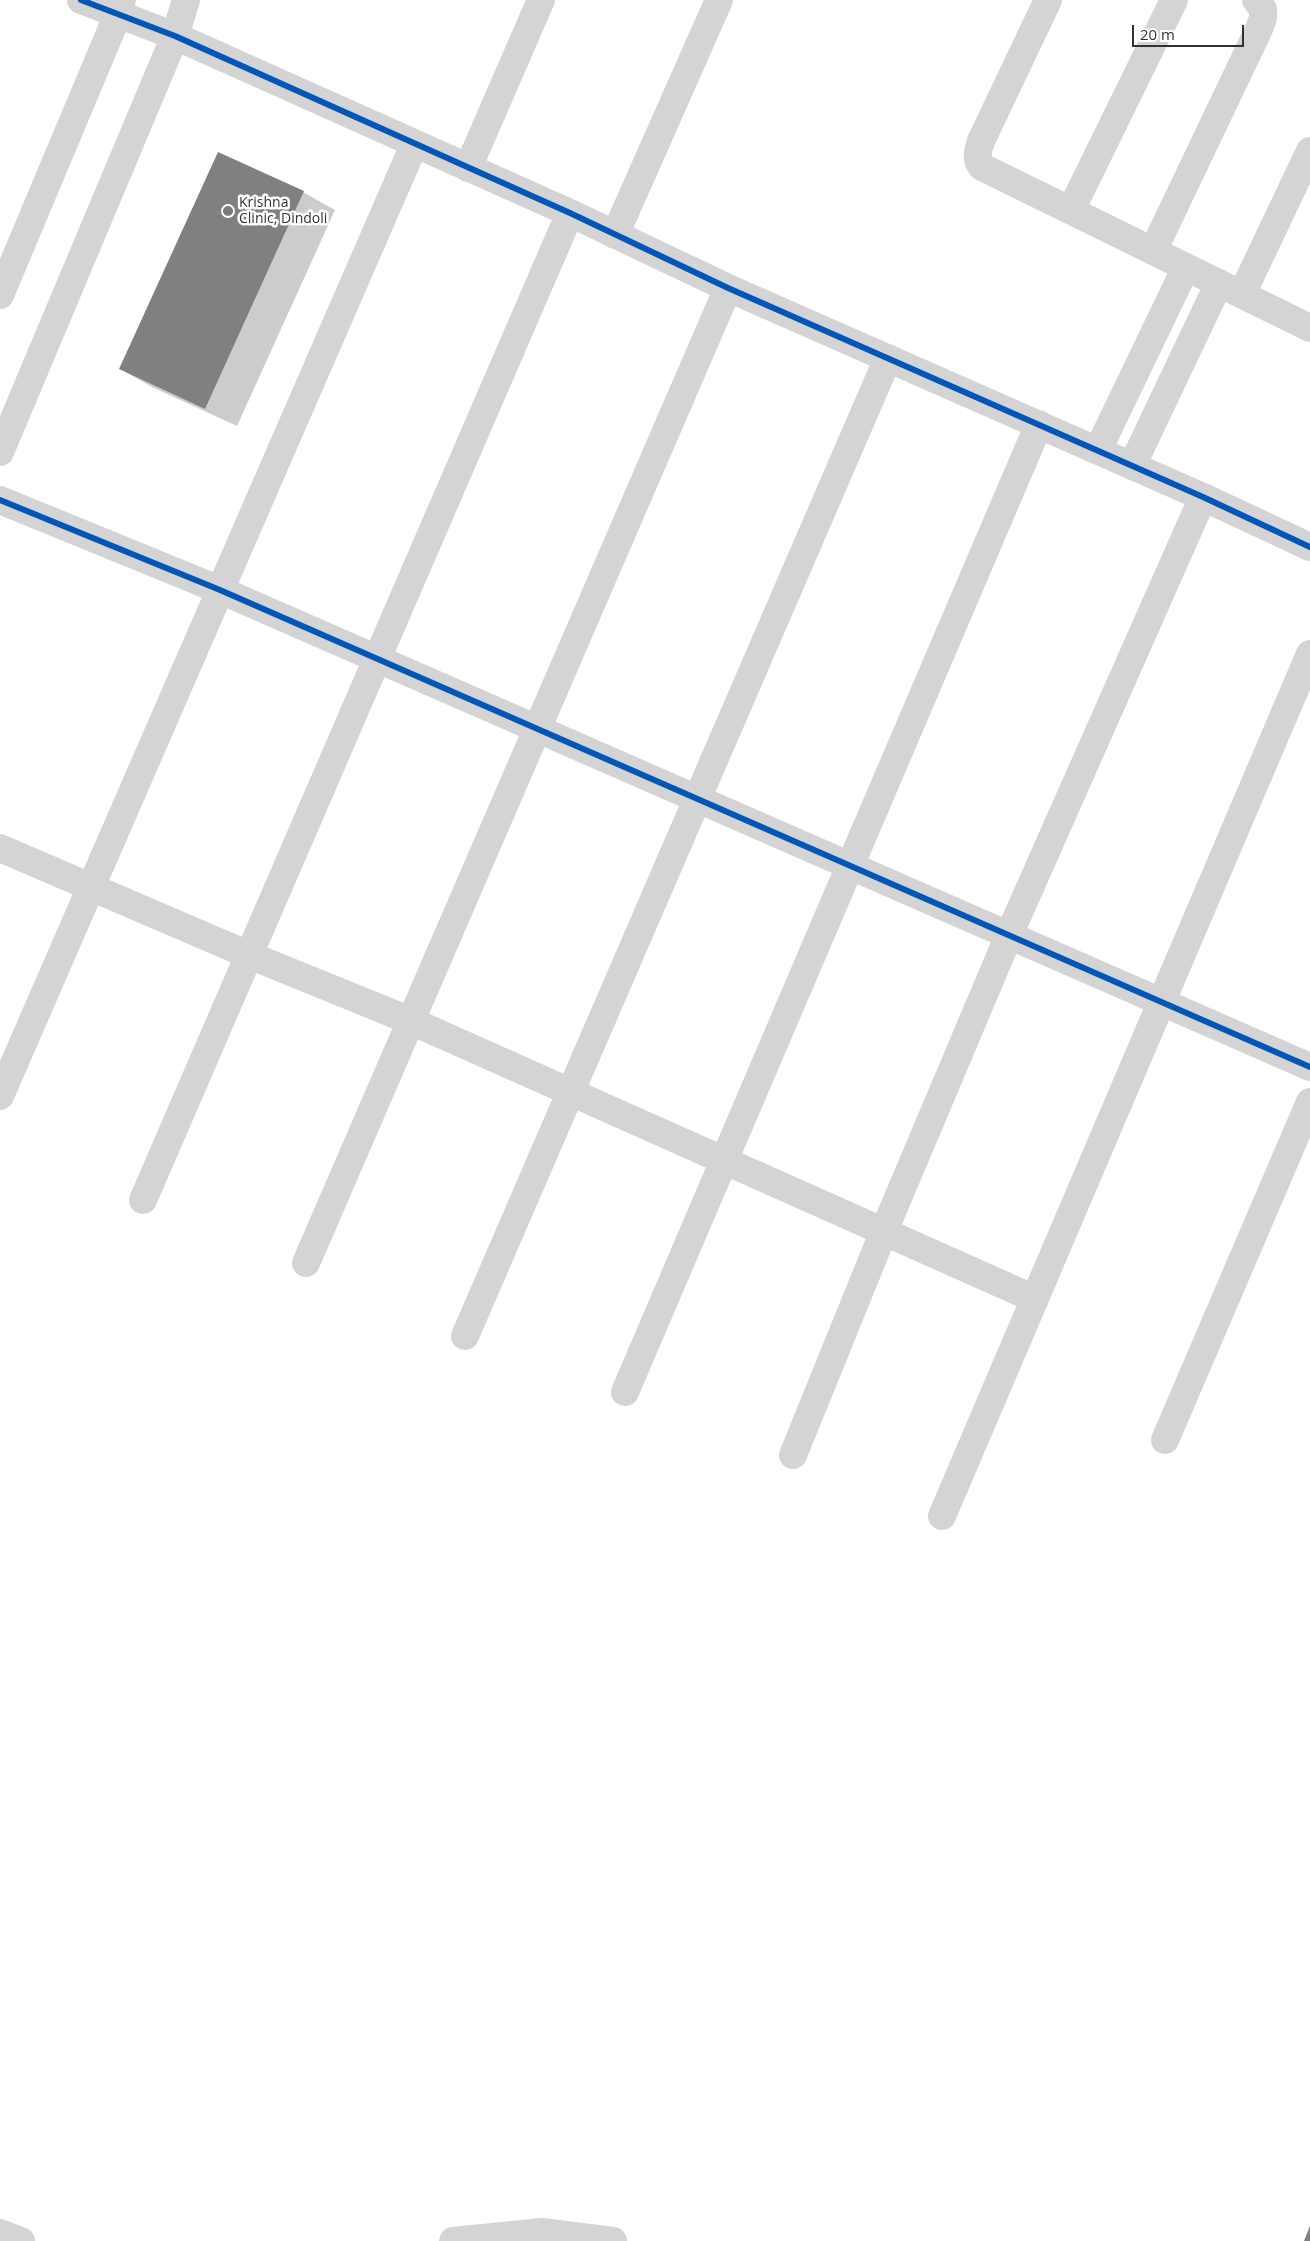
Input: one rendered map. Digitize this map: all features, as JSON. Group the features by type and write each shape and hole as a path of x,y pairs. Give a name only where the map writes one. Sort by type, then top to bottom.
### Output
{"street":[{"path":"80,0 120,7 175,36 414,145 570,213 728,288 1098,450 1310,547"},
{"path":"0,452 175,36 186,0"},
{"path":"468,168 541,0"},
{"path":"615,235 719,0"},
{"path":"1048,0 981,142 977,157 982,167 1310,328"},
{"path":"1071,210 1174,0"},
{"path":"1154,251 1259,29 1264,9 1256,0"},
{"path":"0,295 120,7"},
{"path":"0,1096 414,145"},
{"path":"1132,466 1310,151"},
{"path":"142,1200 570,213"},
{"path":"1098,450 1186,267"},
{"path":"306,1263 728,288"},
{"path":"465,1336 888,358"},
{"path":"625,1392 1039,424"},
{"path":"793,1455 884,1231 1009,936 1203,497"},
{"path":"0,500 220,590 1310,1067"},
{"path":"942,1516 1310,654"},
{"path":"0,848 249,955 411,1021 1035,1299"},
{"path":"1165,1440 1310,1102"},
{"path":"453,2241 542,2232 613,2241"},
{"path":"0,2233 21,2241"}],"building":[{"path":"218,152 304,191 205,409 119,369"},
{"path":"1310,2226 1310,2241 1304,2241"}],"cycle path":[{"path":"81,0 175,36 570,213 728,288 1203,497 1310,547"},
{"path":"0,500 220,590 1310,1067"}],"place":[{"name":"Krishna Clinic, Dindoli","path":"228,211"}]}
